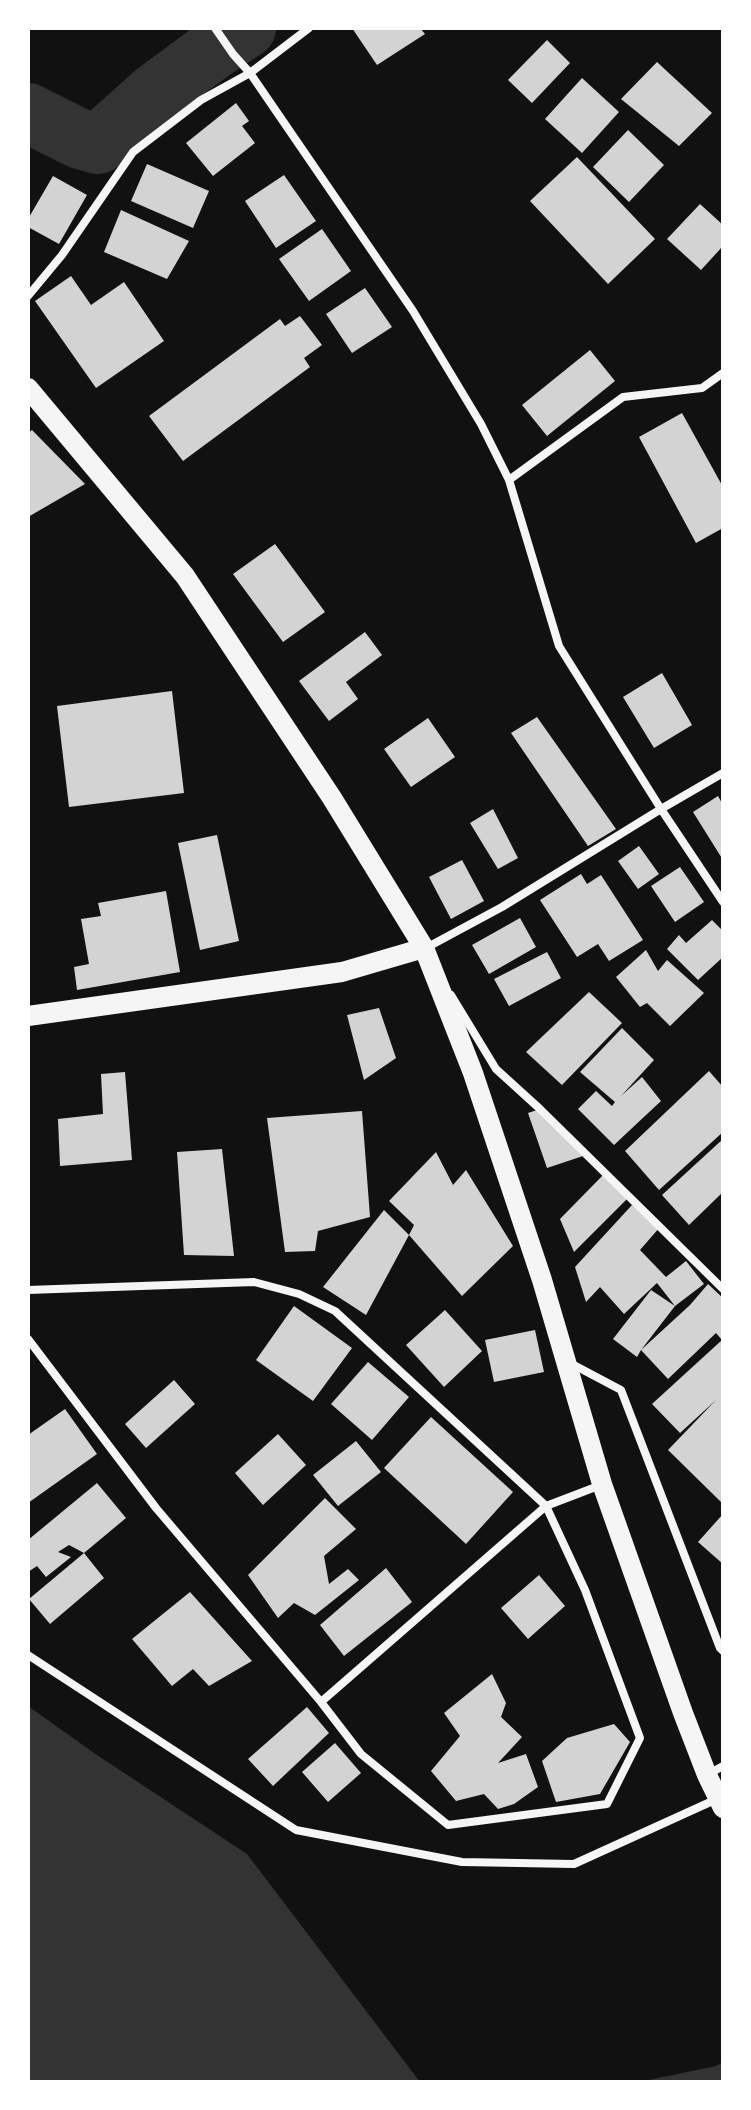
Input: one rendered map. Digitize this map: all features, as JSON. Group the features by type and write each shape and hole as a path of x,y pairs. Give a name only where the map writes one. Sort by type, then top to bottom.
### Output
{"main road":[{"path":"28,388 185,576 332,798 424,948 473,1073 542,1280 602,1484 678,1699 715,1771 721,1803"},
{"path":"28,1016 342,972 424,948"}],"street":[{"path":"215,28 250,73 413,311 481,424 509,480 559,646 723,902"},
{"path":"28,296 62,255 133,152 201,100 250,73 309,28"},
{"path":"509,480 623,397 702,388 723,373"},
{"path":"723,773 502,907 424,948 496,1069 723,1289"},
{"path":"28,1290 254,1282 299,1294 335,1311 546,1506 585,1590 640,1738 607,1804 448,1825 361,1754 321,1702 156,1508 28,1339"},
{"path":"566,1361 621,1390 723,1651"},
{"path":"321,1702 546,1506 602,1484"},
{"path":"28,1655 296,1830 462,1862 574,1864 721,1803"}],"shaded area":[{"path":"28,1706 247,1854 420,2082 28,2082"},
{"path":"723,2062 723,2082 639,2082 716,2066"}],"building":[{"path":"352,28 420,28 425,34 377,65"},
{"path":"547,40 570,63 532,103 508,80"},
{"path":"657,62 712,113 679,146 621,99"},
{"path":"582,78 619,112 582,153 545,119"},
{"path":"236,103 249,121 242,126 255,143 213,176 186,143"},
{"path":"628,130 664,165 629,202 593,167"},
{"path":"577,157 655,239 608,284 530,201"},
{"path":"147,164 209,191 193,228 131,201"},
{"path":"284,175 316,221 276,248 245,201"},
{"path":"53,176 87,195 59,244 28,227 28,219"},
{"path":"700,204 723,225 723,246 701,270 667,239"},
{"path":"121,210 189,241 167,279 104,252"},
{"path":"322,229 351,271 309,301 279,259"},
{"path":"71,276 91,305 124,282 164,341 96,388 35,301"},
{"path":"365,288 392,327 352,353 326,314"},
{"path":"300,316 322,345 304,358 310,367 183,461 149,416 280,319 285,326"},
{"path":"590,350 615,381 547,436 522,405"},
{"path":"682,413 723,487 723,528 696,543 639,437"},
{"path":"32,430 85,484 28,517 28,433"},
{"path":"275,544 325,612 283,642 233,574"},
{"path":"365,632 382,655 346,682 358,699 329,721 299,681"},
{"path":"662,673 692,725 654,748 623,697"},
{"path":"172,691 184,793 69,807 57,706"},
{"path":"537,717 616,829 588,846 511,733"},
{"path":"428,718 455,757 411,787 384,749"},
{"path":"718,796 723,805 723,860 693,812"},
{"path":"493,809 518,858 498,869 470,823"},
{"path":"217,835 239,941 200,950 178,843"},
{"path":"639,846 659,874 638,889 618,861"},
{"path":"462,860 484,901 451,919 429,877"},
{"path":"680,867 704,902 675,922 651,886"},
{"path":"581,874 587,884 601,875 643,940 609,961 598,944 577,957 540,900"},
{"path":"166,891 180,972 77,990 74,967 89,964 81,919 101,916 98,903"},
{"path":"520,918 536,947 489,974 472,945"},
{"path":"712,920 723,931 723,957 698,980 667,949 679,935 686,943"},
{"path":"646,950 658,971 667,960 704,993 670,1026 647,1003 640,1007 616,977"},
{"path":"547,952 561,978 509,1006 494,979"},
{"path":"589,992 622,1023 562,1085 526,1052"},
{"path":"379,1008 396,1058 364,1080 347,1015"},
{"path":"622,1028 654,1060 621,1096 642,1077 661,1101 614,1145 578,1109 596,1091 612,1106 615,1102 580,1072"},
{"path":"709,1071 723,1087 723,1132 659,1190 625,1151"},
{"path":"125,1072 132,1160 60,1166 58,1119 103,1114 101,1074"},
{"path":"540,1109 586,1155 547,1168 528,1113"},
{"path":"362,1111 370,1217 318,1231 315,1251 285,1252 267,1118"},
{"path":"723,1139 723,1192 689,1225 662,1195"},
{"path":"222,1149 234,1256 184,1255 177,1152"},
{"path":"436,1152 453,1185 466,1170 513,1246 462,1296 409,1235 414,1225 389,1201"},
{"path":"605,1173 629,1197 574,1252 560,1219"},
{"path":"632,1205 660,1227 640,1250 666,1277 686,1261 704,1284 675,1306 657,1283 624,1314 600,1287 586,1302 575,1267"},
{"path":"384,1210 409,1235 366,1315 323,1287"},
{"path":"708,1284 723,1298 721,1502 668,1450 716,1400 680,1433 652,1404 722,1340 716,1333 668,1379 641,1350"},
{"path":"651,1290 675,1306 637,1357 613,1339"},
{"path":"294,1306 352,1348 313,1401 256,1360"},
{"path":"445,1310 482,1351 444,1387 406,1345"},
{"path":"535,1330 544,1372 494,1382 485,1340"},
{"path":"368,1362 409,1397 372,1440 331,1404"},
{"path":"174,1380 195,1404 146,1448 125,1424"},
{"path":"65,1409 97,1454 28,1503 28,1435"},
{"path":"431,1417 513,1492 466,1544 384,1468"},
{"path":"278,1434 306,1465 263,1505 235,1473"},
{"path":"356,1441 381,1472 338,1506 313,1475"},
{"path":"97,1483 126,1518 84,1553 69,1545 58,1552 71,1557 46,1577 37,1566 28,1572 28,1540"},
{"path":"325,1498 356,1529 324,1556 329,1584 348,1569 359,1580 315,1615 294,1603 278,1618 248,1575"},
{"path":"723,1514 723,1564 698,1542"},
{"path":"84,1553 104,1578 50,1624 29,1599"},
{"path":"386,1568 412,1602 344,1656 320,1625"},
{"path":"539,1575 565,1606 528,1639 501,1608"},
{"path":"190,1592 252,1661 209,1686 193,1669 172,1686 132,1639"},
{"path":"492,1674 506,1703 501,1717 522,1737 498,1763 526,1754 538,1787 514,1804 498,1809 484,1794 456,1801 431,1771 460,1736 444,1713"},
{"path":"307,1707 329,1733 273,1786 248,1759"},
{"path":"614,1724 630,1742 600,1794 556,1802 542,1761 567,1738"},
{"path":"335,1743 361,1773 328,1802 302,1772"}],"waterway":[{"path":"28,113 80,139 98,144 155,93 246,28"}]}
